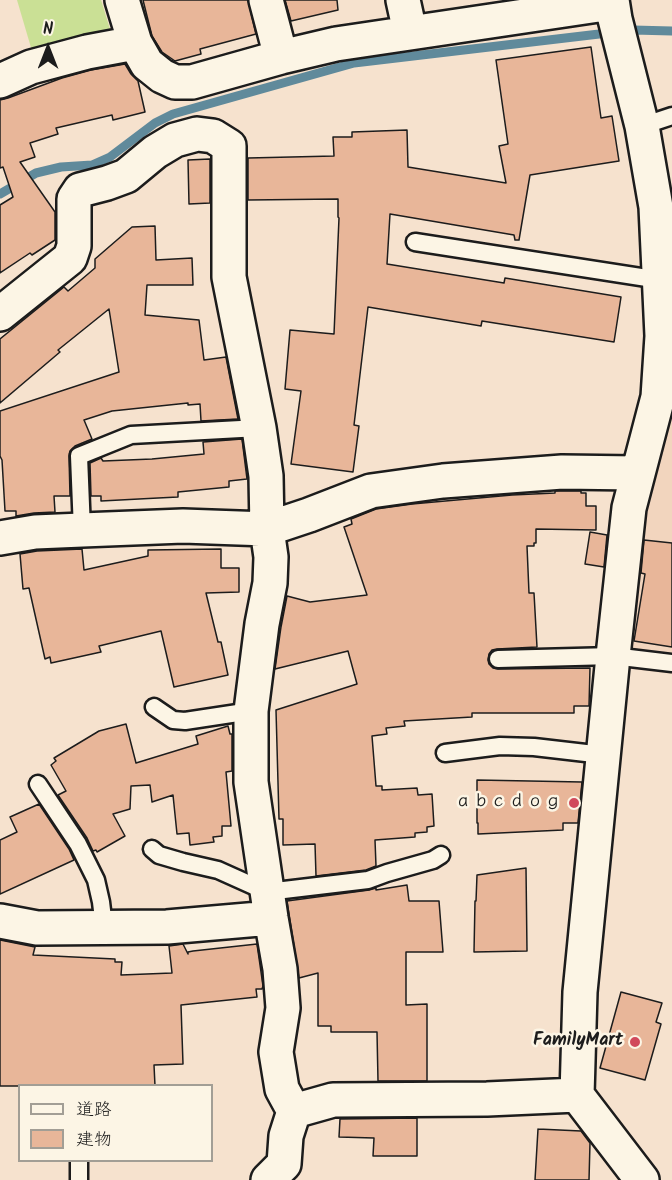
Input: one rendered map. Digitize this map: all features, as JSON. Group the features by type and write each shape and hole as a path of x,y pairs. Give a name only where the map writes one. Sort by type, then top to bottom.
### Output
{"street":[{"path":"122,0 135,43 147,64 162,76 175,82 213,136 229,146 229,277 259,428 266,476 267,529 271,557 270,583 262,624 251,711 251,782 280,969 283,1008 276,1052 282,1089 294,1111 286,1136 284,1164 268,1180"},
{"path":"266,0 281,57"},
{"path":"404,0 410,32"},
{"path":"0,314 70,258 74,246 74,199 80,190 126,176 155,152 175,140 194,108 281,57 336,44 612,1 657,121 664,206 660,280 662,336 658,397 629,508 580,992 577,1095 642,1180"},
{"path":"0,81 53,61 135,43"},
{"path":"0,538 35,532 183,526 267,529 371,491 443,481 562,472 637,473"},
{"path":"0,921 37,928 167,927 269,905"},
{"path":"294,1111 333,1100 486,1099 577,1095"}],"lane":[{"path":"416,242 660,280"},
{"path":"82,530 79,456 131,435 259,428"},
{"path":"498,659 613,656 672,663"},
{"path":"154,707 173,720 185,721 251,711"},
{"path":"445,753 500,746 534,747 603,755"},
{"path":"38,784 78,844 96,880 104,927"},
{"path":"152,849 159,855 218,870 269,905 368,880 433,860 441,855"},
{"path":"79,1162 79,1180"}],"shaded area":[{"path":"664,418 672,419 672,674 631,669 639,540"}],"green space":[{"path":"17,0 101,0 110,29 32,51"}],"building":[{"path":"143,0 248,0 256,34 200,49 201,54 175,61 162,52 152,36"},
{"path":"285,0 337,0 338,10 291,21"},
{"path":"591,47 601,118 612,116 619,161 530,175 519,240 515,240 514,235 390,214 387,264 504,283 505,278 621,297 614,342 482,321 481,326 368,307 354,425 359,426 353,472 291,464 301,391 285,389 290,330 334,334 338,199 248,200 248,158 334,156 333,137 352,137 352,132 407,130 408,167 506,183 499,146 508,144 496,60"},
{"path":"125,64 138,81 145,112 113,120 112,115 56,128 58,134 30,143 35,157 20,162 55,212 55,240 0,273 0,205 13,197 3,167 0,168 0,100 62,78"},
{"path":"210,159 210,203 189,204 188,160"},
{"path":"155,226 156,260 192,258 193,285 147,285 145,315 199,320 204,360 226,357 238,419 201,421 200,404 188,405 188,403 112,411 84,420 92,439 75,446 70,451 70,496 54,496 55,512 16,516 16,511 5,511 0,456 0,411 119,372 109,309 58,350 60,352 0,403 0,339 64,287 68,291 95,268 95,259 132,227"},
{"path":"242,439 247,479 229,481 229,487 178,492 178,497 101,501 101,496 91,496 90,463 101,458 103,461 204,454 203,442"},
{"path":"555,491 586,493 586,506 596,506 596,530 536,529 536,543 534,546 527,546 529,593 534,593 537,647 492,650 488,660 493,668 498,669 590,668 589,706 574,706 574,713 472,713 472,717 404,721 405,726 386,728 387,734 372,736 376,786 382,786 382,790 417,788 418,795 432,794 434,826 427,827 427,832 415,833 415,837 375,840 376,866 366,870 316,876 315,844 283,845 283,819 279,819 276,710 357,684 348,651 275,669 287,596 310,602 367,595 344,527 352,524 351,519 376,509 512,495 555,493"},
{"path":"590,532 607,535 604,567 585,564"},
{"path":"644,540 672,543 672,647 634,641 645,574 641,573"},
{"path":"82,549 84,570 148,556 148,550 221,549 221,568 239,568 239,592 206,593 228,675 174,687 161,631 99,646 101,652 51,663 50,657 45,659 29,588 23,589 20,554"},
{"path":"126,724 136,763 198,744 196,736 228,726 232,734 232,771 226,772 231,826 222,826 222,836 213,837 214,842 190,845 189,833 177,834 173,795 152,802 150,785 131,786 130,809 113,814 125,836 97,852 93,851 87,838 58,795 66,791 51,765 56,761 54,758 99,731"},
{"path":"477,780 582,782 578,823 563,823 563,830 478,834"},
{"path":"39,804 74,860 0,894 0,840 17,832 10,817"},
{"path":"526,868 527,951 474,952 477,875"},
{"path":"407,885 409,901 439,901 443,952 406,952 406,1005 427,1004 427,1081 378,1081 377,1032 331,1032 331,1026 318,1026 318,973 299,978 287,901"},
{"path":"0,940 35,947 33,955 115,959 115,962 122,962 121,975 172,973 169,946 183,944 188,954 193,951 257,944 263,986 262,989 256,989 257,997 181,1005 183,1064 154,1065 155,1084 0,1086"},
{"path":"621,992 662,1003 656,1022 661,1024 645,1080 600,1068"},
{"path":"417,1118 417,1156 373,1156 374,1138 339,1137 340,1119"},
{"path":"538,1129 581,1131 590,1143 589,1180 535,1180"}],"waterway":[{"path":"0,194 36,173 61,167 92,165 110,157 155,123 173,114 354,63 633,30 672,31"}],"place":[{"name":"ａｂｃｄｏｇ","path":"574,803"},
{"name":"FamilyMart","path":"635,1042"}]}
